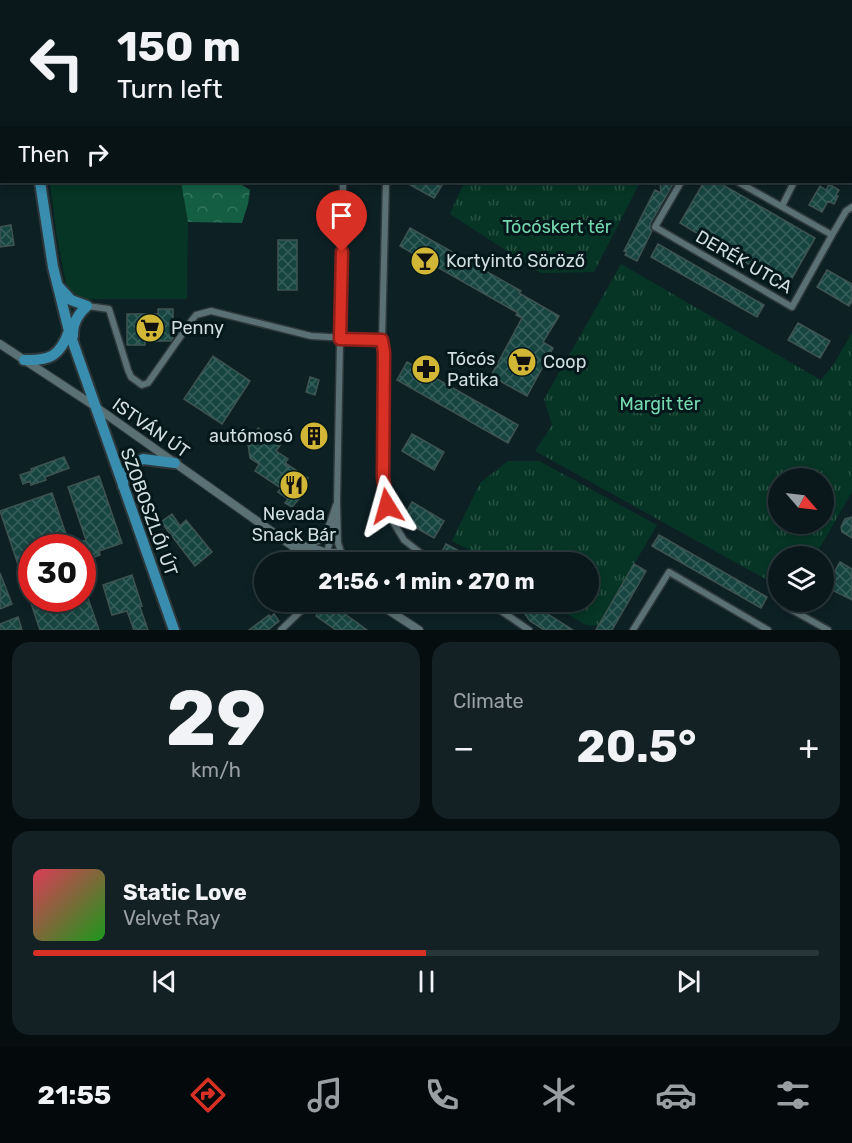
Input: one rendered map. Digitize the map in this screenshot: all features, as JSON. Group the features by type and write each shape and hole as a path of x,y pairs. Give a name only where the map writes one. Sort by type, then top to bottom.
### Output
{"main road":[{"name":"SZOBOSZLÓI ÚT","path":"40,183 56,282 69,331 93,405 174,630"},
{"path":"56,282 70,300 87,306 78,315 74,324 74,345"},
{"path":"24,360 41,361 53,356 64,345 69,331"},
{"path":"124,489 124,474 134,463 143,459 175,463"}],"street":[{"path":"341,552 338,543 338,502 343,183"},
{"path":"386,183 382,340 384,352 383,477 387,506 393,522 404,540 419,552"},
{"name":"DERÉK UTCA","path":"680,183 655,227 792,307 846,211 852,207"},
{"path":"740,183 832,235"},
{"path":"782,206 795,183"},
{"path":"87,306 110,309 128,370 131,377 142,385 148,383 192,320 202,312 211,311 311,336 382,340"},
{"name":"ISTVÁN ÚT","path":"0,344 93,405 303,552"},
{"path":"284,539 308,544 322,539 329,529 338,502"},
{"path":"327,552 338,502"},
{"name":"ISTVÁN ÚT","path":"284,539 327,552"},
{"path":"633,630 669,572 768,630"},
{"path":"281,630 300,612"},
{"path":"391,612 419,630"},
{"path":"503,612 529,630"},
{"path":"796,612 828,630"}],"green space":[{"path":"50,183 181,183 188,222 187,299 78,299 67,289 57,238"},
{"path":"181,183 239,183 250,190 242,223 188,222"},
{"name":"Tócóskert tér","path":"464,183 639,183 594,272 541,273 450,214"},
{"name":"Margit tér","path":"621,264 821,380 852,333 852,492 834,523 834,468 768,468 768,534 828,534 821,546 768,546 768,580 535,451 552,425 544,399"},
{"path":"508,461 539,461 657,525 598,626 586,625 564,612 599,612 599,552 473,552 452,541 480,483"}],"building":[{"path":"407,183 443,183 434,198"},
{"path":"660,183 673,183 650,224 652,231 637,261 625,255 627,252 624,251 655,190 661,193"},
{"path":"703,183 720,183 815,238 787,287 680,223"},
{"path":"829,184 839,190 834,204 828,201 822,212 809,205 820,186 826,190"},
{"path":"11,225 14,245 0,247 0,227"},
{"path":"410,228 521,291 519,293 559,316 543,342 553,348 527,396 491,376 522,318 516,315 518,313 400,246"},
{"path":"278,240 297,240 297,290 278,290"},
{"path":"658,244 764,305 757,317 651,257"},
{"path":"827,270 852,284 852,301 849,306 817,287"},
{"name":"Penny","path":"158,309 173,309 173,338 171,341 145,341 145,345 127,345 127,314 158,314"},
{"path":"798,323 830,341 820,358 788,340"},
{"path":"213,356 250,381 222,424 184,399"},
{"path":"407,362 518,425 508,443 397,380"},
{"path":"310,377 319,380 315,395 306,392"},
{"path":"258,428 281,444 276,451 288,459 285,463 308,478 299,492 303,494 292,507 285,503 288,499 278,492 281,488 255,471 259,464 250,458 248,444"},
{"name":"autómosó","path":"308,432 321,433 320,440 308,440"},
{"path":"412,434 444,452 434,470 402,451"},
{"path":"64,457 69,468 45,477 46,480 31,485 30,481 23,484 20,475"},
{"path":"99,476 122,543 99,551 100,555 96,556 96,534 84,534 68,487"},
{"path":"52,493 66,534 18,534 18,565 0,511"},
{"path":"412,502 444,521 434,538 402,520"},
{"path":"172,514 180,526 186,520 212,552 195,566 161,522"},
{"path":"852,517 852,538 842,532 841,527 845,519"},
{"path":"659,535 767,597 761,608 652,546"},
{"path":"446,544 461,552 442,552"},
{"path":"840,562 852,569 852,600 834,591 834,573"},
{"path":"634,564 646,571 612,630 596,630"},
{"path":"0,573 12,604 0,609"},
{"path":"132,575 148,630 134,630 127,611 112,615 103,585"},
{"path":"34,612 93,612 99,630 40,630"},
{"path":"318,612 330,612 334,615 336,612 342,612 367,630 336,630 316,616"},
{"path":"524,612 544,612 573,630 544,630 530,621"},
{"path":"274,614 279,621 268,630 249,630 269,615 271,617"},
{"path":"18,617 22,630 0,630 0,624"}],"place":[{"name":"Kortyintó Söröző","path":"425,261"},
{"name":"Penny","path":"150,328"},
{"name":"Coop","path":"522,362"},
{"name":"Tócós Patika","path":"426,369"},
{"name":"autómosó","path":"314,436"},
{"name":"Nevada Snack Bár","path":"294,485"}],"route":[{"path":"342,252 340,339 382,340 384,352 383,477 387,506"}]}
